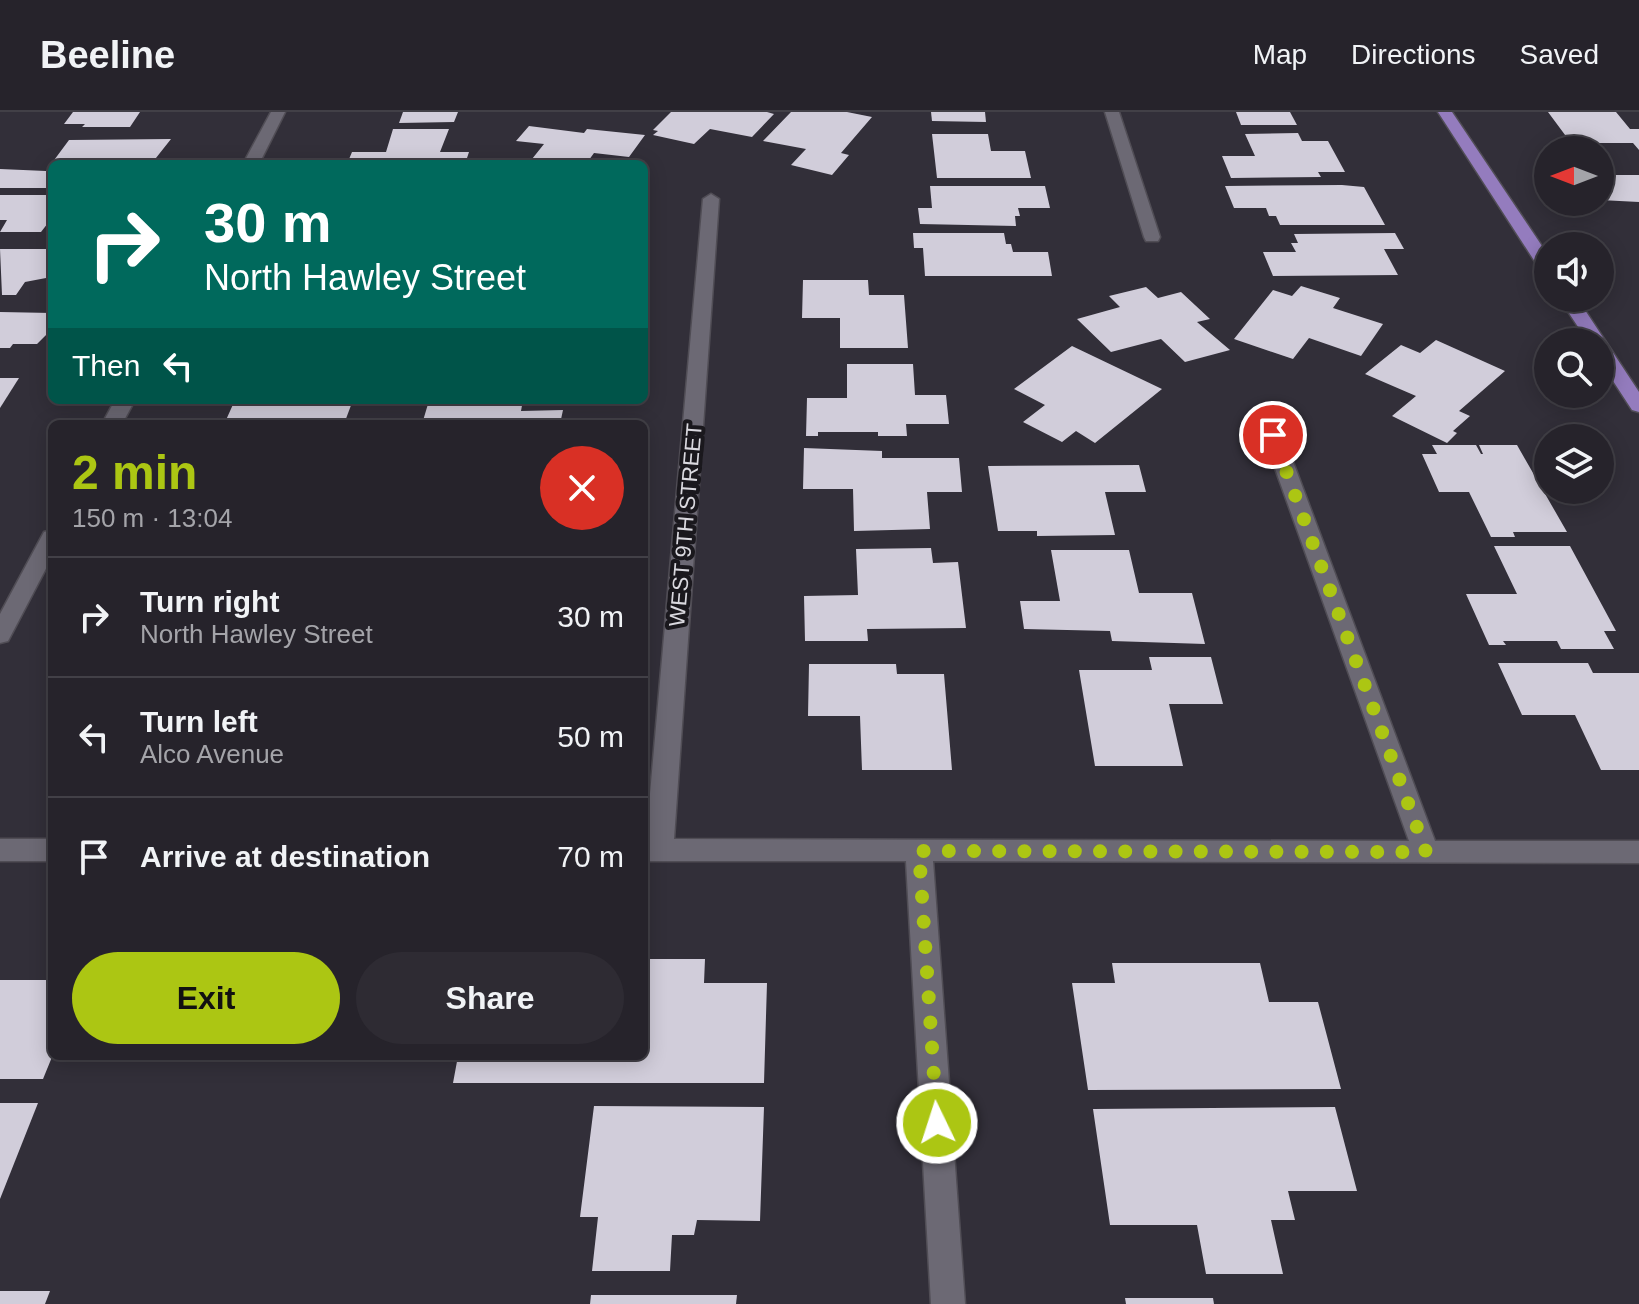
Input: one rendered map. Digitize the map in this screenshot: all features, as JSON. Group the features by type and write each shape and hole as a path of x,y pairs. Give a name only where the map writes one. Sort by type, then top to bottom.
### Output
{"main road":[{"path":"1445,112 1534,247"},
{"path":"1614,368 1639,406"}],"street":[{"path":"253,160 278,112"},
{"path":"1112,112 1152,237"},
{"name":"WEST 9TH STREET","path":"652,850 711,199"},
{"path":"1273,435 1426,852"},
{"path":"0,635 48,545"},
{"path":"0,850 48,850"},
{"path":"652,850 1639,852"},
{"path":"919,851 948,1304"}],"building":[{"path":"73,112 140,112 130,127 64,124"},
{"path":"403,112 458,112 454,122 399,123"},
{"path":"671,112 774,114 752,137 710,129 694,144 653,135 658,131 653,130"},
{"path":"791,112 847,112 872,117 841,153 849,155 832,175 791,165 806,149 763,141"},
{"path":"931,112 985,112 986,122 932,121"},
{"path":"1236,112 1290,112 1297,125 1241,125"},
{"path":"1548,112 1616,112 1630,129 1639,129 1639,150 1633,143 1614,143 1614,136 1566,136"},
{"path":"529,126 584,133 587,129 645,135 629,157 594,153 589,160 531,160 544,144 516,141"},
{"path":"393,129 449,129 440,152 469,152 466,160 349,160 352,152 386,152"},
{"path":"1298,133 1302,141 1328,141 1345,172 1318,172 1321,177 1231,178 1222,156 1255,156 1245,134"},
{"path":"932,134 988,134 991,151 1025,151 1031,178 937,178"},
{"path":"171,139 154,160 54,160 69,140"},
{"path":"48,168 48,188 0,188 0,169 46,171"},
{"path":"1614,175 1639,175 1639,202 1614,201"},
{"path":"930,186 1045,186 1050,208 1018,208 1020,216 1015,216 1016,226 920,224 918,208 932,208"},
{"path":"1225,186 1364,187 1385,225 1280,225 1276,216 1269,216 1266,208 1234,208"},
{"path":"0,195 48,195 48,223 41,232 0,232 7,220 0,220"},
{"path":"913,233 1004,233 1006,244 1011,244 1013,252 1048,252 1052,276 925,276 923,248 914,248"},
{"path":"1395,233 1404,249 1384,249 1398,275 1273,276 1263,252 1296,252 1291,243 1298,243 1294,234"},
{"path":"0,249 48,249 48,276 25,282 16,295 2,295"},
{"path":"803,280 868,280 869,295 904,295 908,348 840,348 840,318 802,318"},
{"path":"1301,286 1340,298 1333,308 1383,324 1361,356 1309,338 1293,359 1234,339 1273,290 1292,296"},
{"path":"1146,287 1158,298 1181,292 1210,319 1197,322 1230,350 1185,362 1161,339 1111,352 1077,319 1120,307 1109,296"},
{"path":"0,312 48,313 48,333 37,344 13,344 10,348 0,348"},
{"path":"1436,340 1505,371 1459,411 1470,416 1453,431 1457,433 1447,443 1392,416 1416,396 1365,374 1401,345 1420,353"},
{"path":"1072,346 1162,389 1095,443 1076,431 1062,442 1023,422 1045,405 1014,389"},
{"path":"847,364 913,364 915,395 946,395 949,424 906,424 907,436 878,436 878,432 818,432 818,436 806,436 807,398 847,398"},
{"path":"0,378 19,378 0,408"},
{"path":"233,404 352,404 346,420 226,420"},
{"path":"428,404 522,404 521,411 563,410 561,420 423,420"},
{"path":"1432,445 1476,445 1483,454 1479,445 1517,445 1534,475 1534,504 1551,504 1567,532 1513,532 1515,537 1491,537 1469,492 1439,492 1422,454 1437,454"},
{"path":"804,448 882,451 882,458 959,458 962,492 927,492 930,529 854,531 853,489 803,489"},
{"path":"1139,465 1146,492 1105,492 1115,535 1037,536 1037,531 998,531 988,466"},
{"path":"1494,546 1570,546 1616,631 1604,631 1614,649 1561,649 1557,641 1503,641 1506,645 1489,645 1466,594 1517,594"},
{"path":"931,548 933,563 958,562 966,628 867,629 868,641 805,641 804,596 858,595 856,549"},
{"path":"1051,550 1129,550 1139,593 1192,593 1205,644 1112,641 1110,631 1024,629 1020,601 1060,601"},
{"path":"1149,657 1211,657 1223,704 1169,704 1183,766 1095,766 1079,670 1152,670"},
{"path":"1498,663 1588,663 1593,673 1639,673 1639,770 1601,770 1575,715 1522,715"},
{"path":"809,664 896,664 897,674 944,674 952,770 862,770 860,716 808,716"},
{"path":"648,959 705,959 704,983 767,983 764,1083 453,1083 457,1060 648,1060"},
{"path":"1112,963 1260,963 1269,1002 1318,1002 1341,1089 1088,1090 1072,983 1115,983"},
{"path":"0,980 48,980 48,1060 51,1060 43,1079 0,1079"},
{"path":"0,1103 38,1103 0,1199"},
{"path":"594,1106 764,1107 760,1221 697,1220 694,1235 672,1235 670,1271 592,1271 598,1217 580,1217"},
{"path":"1335,1107 1357,1191 1288,1191 1295,1220 1271,1220 1283,1274 1206,1274 1197,1225 1110,1225 1093,1109"},
{"path":"0,1291 50,1291 45,1304 0,1304"},
{"path":"591,1295 737,1295 736,1304 590,1304"},
{"path":"1125,1298 1213,1298 1214,1304 1126,1304"}],"route":[{"path":"937,1123 919,851 1426,852 1273,435"}]}
